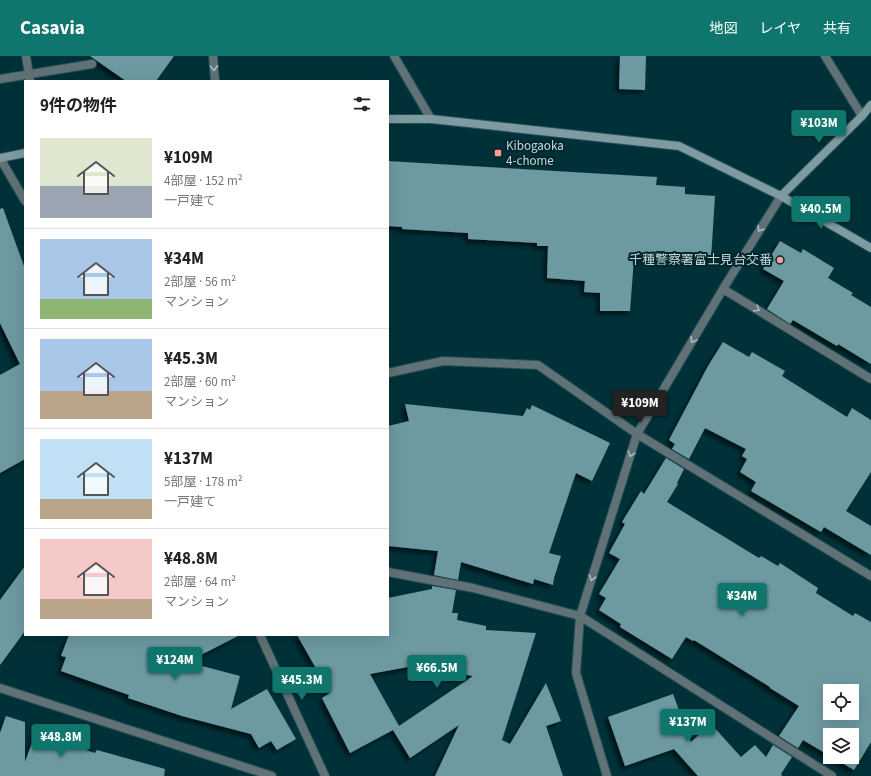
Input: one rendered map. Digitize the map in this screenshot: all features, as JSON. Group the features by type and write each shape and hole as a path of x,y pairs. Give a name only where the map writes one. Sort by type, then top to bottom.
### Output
{"street":[{"path":"26,56 30,78"},
{"path":"213,56 215,80"},
{"path":"394,56 431,119"},
{"path":"825,56 862,116"},
{"path":"0,79 30,78 92,64"},
{"path":"607,776 576,673 580,616 637,434 723,289 781,196 862,116 871,105"},
{"path":"389,119 431,119 679,146 781,196 871,248"},
{"path":"24,153 0,158 24,199"},
{"path":"723,289 871,379"},
{"path":"389,373 443,361 538,366 637,434 871,576"},
{"path":"389,572 473,588 580,616 832,776"},
{"path":"260,636 325,776"},
{"path":"0,688 272,776"}],"building":[{"path":"90,56 174,56 157,80 125,80"},
{"path":"620,56 646,56 645,90 619,89"},
{"path":"389,161 657,177 656,185 685,187 685,194 715,196 711,259 697,258 697,261 634,258 630,311 600,311 600,293 584,292 585,281 547,278 548,246 537,246 537,243 468,239 468,233 402,229 402,227 389,226"},
{"path":"3,208 24,266 24,460 0,473 0,375 20,364 0,323 0,209"},
{"path":"780,241 801,253 803,249 834,268 828,278 853,293 851,295 871,307 871,364 838,344 837,346 793,320 790,324 767,309 784,281 763,269"},
{"path":"723,342 749,357 752,352 785,371 782,376 847,417 852,408 871,420 871,472 846,511 871,526 871,555 824,527 821,532 751,491 756,482 740,472 747,459 742,456 746,449 705,428 689,459 672,449 675,444 669,440 708,366"},
{"path":"405,404 523,416 527,408 530,410 532,405 610,443 592,481 576,473 549,553 561,556 553,585 534,579 533,584 461,562 458,580 434,575 438,551 389,546 389,426 409,421"},
{"path":"666,458 684,469 677,483 678,484 667,502 759,558 761,556 778,566 780,563 818,588 816,593 853,616 855,613 871,622 871,742 859,762 859,728 823,728 823,752 803,740 798,748 779,736 799,706 694,640 693,641 686,637 672,659 620,627 621,624 599,610 606,598 599,594 620,559 609,553 625,524 622,522 641,491 644,494"},
{"path":"24,567 24,632 0,665 0,600"},
{"path":"432,586 456,590 452,613 458,613 457,620 486,626 486,630 536,633 502,740 510,744 546,683 561,721 546,726 563,776 435,776 459,725 410,758 393,730 350,753 322,698 330,693 298,636 389,636 389,598 432,589","holes":["413,666 473,676 399,726 370,674"]},
{"path":"69,636 238,636 187,662 240,676 231,709 267,689 296,739 277,750 271,741 259,748 251,734 182,716 128,698 129,695 61,671 66,657 61,656"},
{"path":"673,694 691,742 711,724 741,757 755,745 766,757 773,745 792,757 781,774 782,776 698,776 674,749 625,766 608,717"},
{"path":"6,716 25,722 25,762 35,734 95,753 97,750 165,769 164,776 0,776 0,733"},
{"path":"844,764 858,764 854,770"}],"place":[{"name":"Kibogaoka 4-chome","path":"498,153"},
{"name":"千種警察署富士見台交番","path":"780,260"}]}
